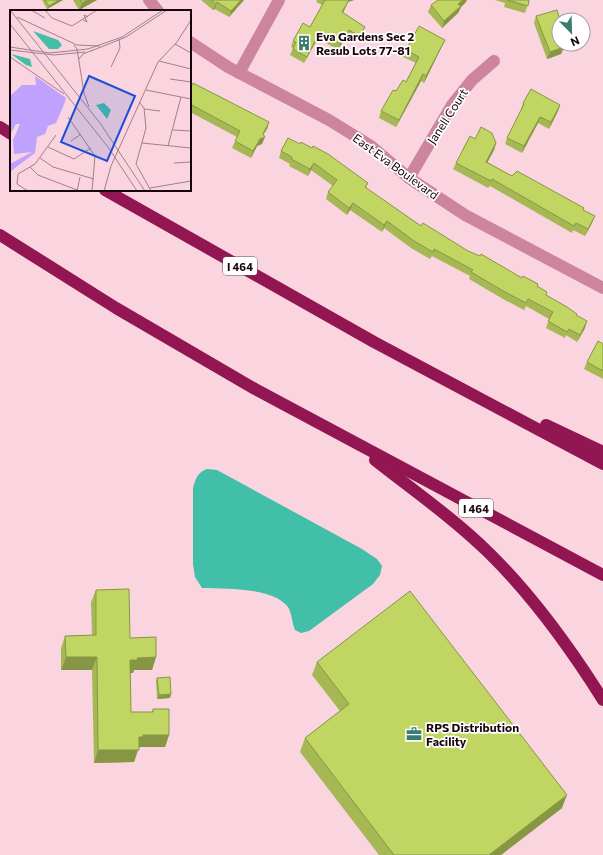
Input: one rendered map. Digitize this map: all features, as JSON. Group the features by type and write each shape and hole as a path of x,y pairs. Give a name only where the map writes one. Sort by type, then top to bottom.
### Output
{"highway":[{"path":"0,127 10,133"},
{"name":"I 464","path":"107,191 374,342 603,464"},
{"name":"I 464","path":"0,235 116,308 256,389 348,440 603,575"},
{"path":"374,342 603,452"},
{"path":"348,440 447,516 487,551 546,616 571,649 603,700"}],"street":[{"path":"149,0 157,10"},
{"path":"239,73 279,0"},
{"name":"East Eva Boulevard","path":"191,43 228,68 329,120 371,146 409,178 465,215 603,288"},
{"name":"Janell Court","path":"409,178 452,105 472,80 494,60"}],"shaded area":[{"path":"207,469 217,470 362,549 377,559 382,566 380,575 373,584 309,631 301,633 295,630 288,607 281,600 261,592 248,590 202,588 195,577 193,564 193,488 197,476"}],"building":[{"path":"45,0 59,0 49,6"},
{"path":"80,0 88,0 82,3"},
{"path":"211,0 241,0 231,11"},
{"path":"325,0 349,0 342,12 365,27 359,36 349,30 340,44 320,31 307,57 293,49 296,42 293,41 303,23 310,27"},
{"path":"438,0 463,0 458,4 461,6 444,21 431,5"},
{"path":"507,0 529,0 528,6"},
{"path":"557,10 558,12 551,12 551,52 550,52 536,16"},
{"path":"419,26 445,40 426,76 423,74 399,120 381,111 393,90 396,91 403,80 406,82 419,57 406,50"},
{"path":"193,83 269,122 263,134 265,137 260,139 253,151 235,141 240,131 191,105 191,87"},
{"path":"531,89 560,105 551,122 540,117 524,146 507,138"},
{"path":"481,127 492,133 496,143 486,162 512,176 517,171 584,208 583,210 595,216 588,229 576,223 574,226 492,179 491,181 456,163 470,136 475,139"},
{"path":"288,138 300,144 301,142 312,148 313,146 328,154 368,183 365,187 421,226 423,223 468,251 480,256 481,254 522,278 523,276 538,284 537,286 547,292 546,295 587,321 580,335 569,329 567,332 548,321 553,312 528,299 526,303 505,292 471,272 473,270 434,249 433,252 414,241 387,221 384,225 353,203 349,208 328,192 337,180 314,163 310,169 291,159 292,157 281,151"},
{"path":"598,341 603,344 603,371 587,362"},
{"path":"129,589 130,638 156,637 156,657 130,660 131,712 153,712 153,709 169,709 169,735 143,735 143,737 139,737 139,750 98,750 97,657 66,657 65,636 96,635 96,590"},
{"name":"RPS Distribution Facility","path":"410,591 567,795 489,855 394,855 305,738 349,704 317,662"},
{"path":"170,677 171,694 159,695 157,678"}],"place":[{"name":"Eva Gardens Sec 2 Resub Lots 77-81","path":"304,43"},
{"name":"RPS Distribution Facility","path":"414,734"}]}
